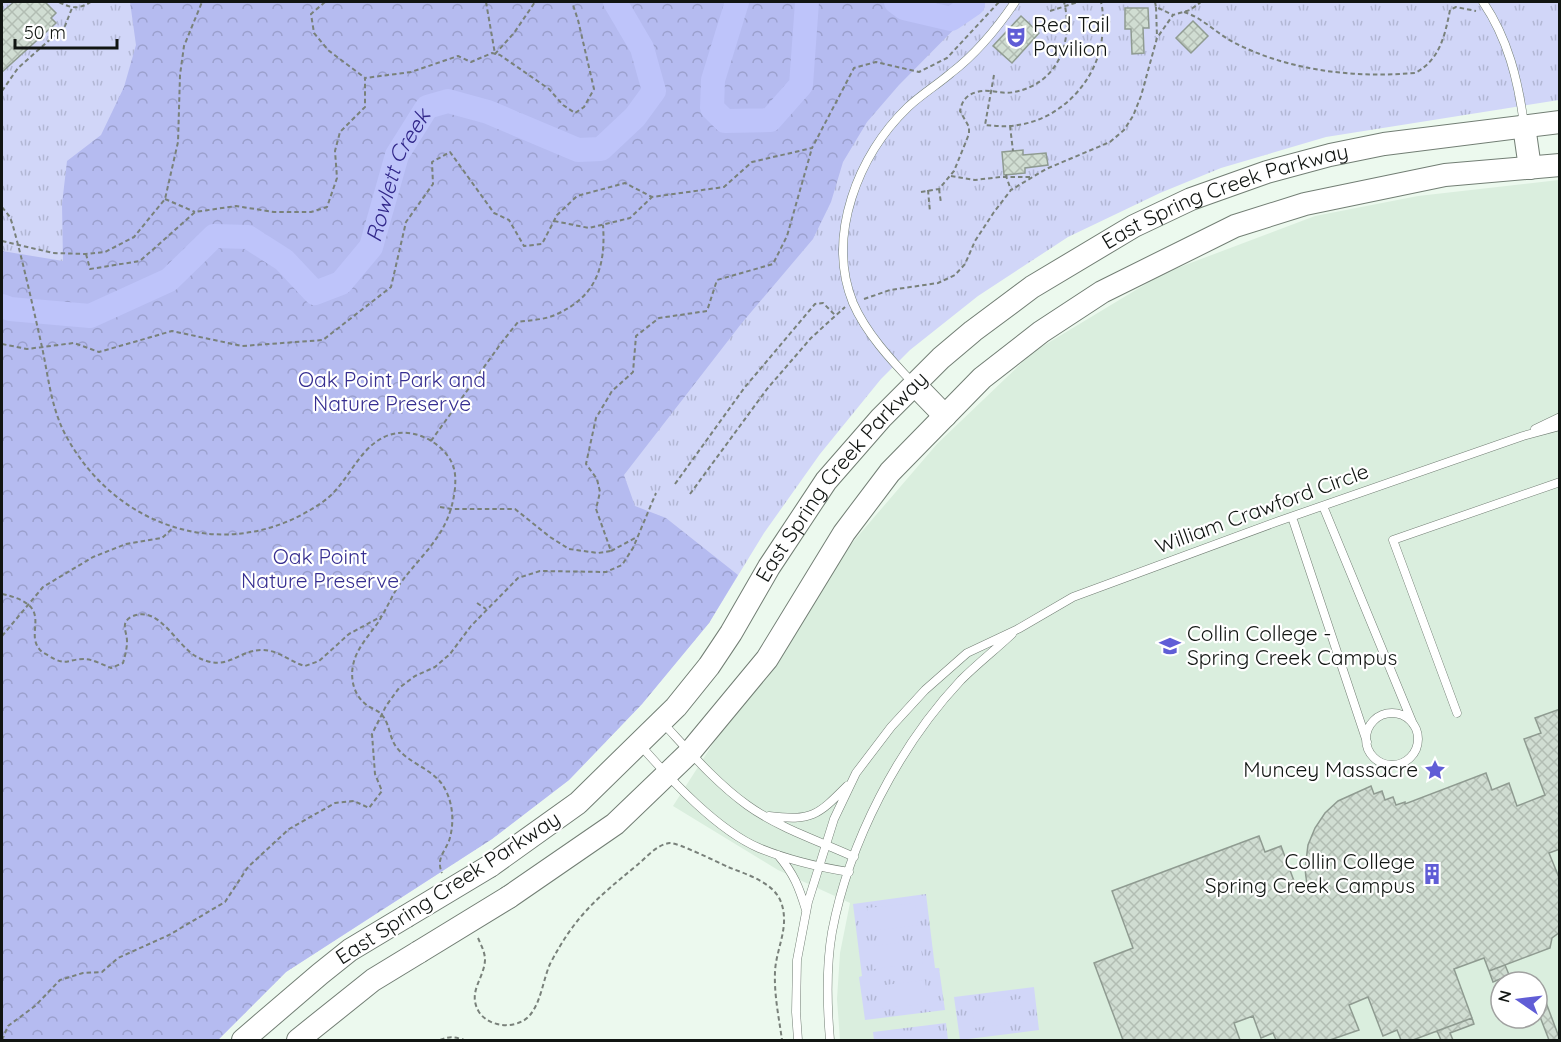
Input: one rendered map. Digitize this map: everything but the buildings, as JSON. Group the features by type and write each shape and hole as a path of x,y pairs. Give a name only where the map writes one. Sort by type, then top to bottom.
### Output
{"main road":[{"name":"East Spring Creek Parkway","path":"243,1041 350,950 490,866 578,803 676,707 709,666 769,567 826,481 881,418 973,331 1032,287 1134,226 1191,199 1267,172 1330,155 1384,144 1560,122"},
{"path":"1524,126 1530,168"},
{"name":"East Spring Creek Parkway","path":"298,1041 373,980 509,897 615,824 666,776 690,752 767,659 844,533 883,481 982,378 1041,332 1094,297 1167,258 1235,226 1305,204 1445,175 1560,165"},
{"path":"915,385 945,416"}],"lane":[{"path":"915,385 878,343 858,313 847,285 843,250 853,192 875,148 890,127 913,103 974,51 1015,2"},
{"path":"1483,2 1510,55 1521,98 1524,126"},
{"name":"William Crawford Circle","path":"1523,435 1560,417"},
{"name":"William Crawford Circle","path":"798,1041 797,960 806,912 825,844 852,782 856,773 891,727 925,690 967,653 1018,629 1073,597 1523,435 1560,426"},
{"path":"1457,713 1393,540 1560,482"},
{"path":"1292,517 1366,742 1374,757 1381,762 1398,764 1406,761 1417,747 1418,738 1323,506"},
{"name":"William Crawford Circle","path":"830,1041 827,999 832,934 843,885 877,802 913,739 961,680 1018,629"},
{"path":"1366,742 1370,726 1382,715 1398,714 1406,717 1413,724"},
{"path":"661,722 723,786 748,806 781,825 854,857"},
{"path":"639,744 666,776 728,829 758,848 818,867 849,872"},
{"path":"764,815 795,819 814,815 852,782"},
{"path":"778,854 792,871 806,912"}],"path":[{"path":"59,2 72,8 92,2"},
{"path":"2,241 53,254 86,254 105,252 134,237 165,199 178,142 180,75 184,46 202,2"},
{"path":"325,2 311,14 314,33 328,50 365,78 411,72 458,56 471,62 495,54 514,33 535,2"},
{"path":"486,2 495,54"},
{"path":"495,54 500,55 549,89 563,105 575,113 584,108 594,89 572,2"},
{"path":"611,551 597,509 600,492 597,479 585,464 597,418 612,391 633,372 636,336 659,318 707,311 717,280 773,264 787,237 812,148 854,68 876,62 919,72 947,58 999,2"},
{"path":"1050,11 1065,3 1078,2"},
{"path":"994,75 985,125 1010,126 1039,120 1055,112 1084,85 1096,63 1104,19 1101,2"},
{"path":"951,176 975,180 1006,176 1031,177 1110,142 1124,130 1141,96 1157,38 1155,2"},
{"path":"1157,38 1173,15 1184,12 1201,2"},
{"path":"921,192 939,189 951,176 969,134 969,127 960,111 961,103 968,96 977,92 1015,92 1039,81 1050,72 1065,45 1068,28 1065,3"},
{"path":"1156,7 1173,15"},
{"path":"1184,12 1193,15 1233,43 1246,49 1299,66 1366,75 1415,73 1428,65 1438,52 1450,10 1456,7 1491,14"},
{"path":"2,91 18,68 64,26 72,8"},
{"path":"165,199 195,212 236,207 274,212 311,212 327,207 337,178 335,151 340,132 365,107 365,78"},
{"path":"1010,126 1013,151"},
{"path":"2,344 27,349 74,343 99,352 172,331 242,346 323,340 390,286 406,222 433,184 432,162 450,152 494,213 509,220 524,246 542,244 557,215 577,196 625,183 652,197 724,187 752,162 812,148"},
{"path":"1006,176 1011,190"},
{"path":"939,189 941,203"},
{"path":"928,190 930,212"},
{"path":"554,221 589,228 603,225 630,218 652,197"},
{"path":"2,207 10,217 18,246 54,406 63,430 77,454 95,476 127,503 147,516 174,527 204,534 222,536 255,532 277,526 308,511 332,494 364,453 383,438 391,435 417,434 431,441 446,453 453,464 455,485 451,508 443,529 429,551 385,606 382,615 359,650 352,674 358,697 381,714 399,751 429,770 449,796 452,830 439,860 441,873"},
{"path":"86,254 90,269 140,261 195,212"},
{"path":"431,441 518,322 553,316 578,301 598,278 605,249 603,225"},
{"path":"675,484 745,387 815,304 823,303 835,315"},
{"path":"2,1040 8,1026 35,1006 60,980 83,973 102,972 118,958 169,935 225,902 248,867 289,829 335,803 354,801 369,808 382,790 375,774 372,734 381,714 399,688 443,660 486,609 518,578 528,573 552,570 597,573 615,570 628,558 656,493"},
{"path":"440,507 515,509 569,549 598,553 611,551 638,537"},
{"path":"2,636 43,587 93,557 126,544 162,538 174,527"},
{"path":"2,594 22,599 28,604 37,622 36,637 41,651 60,663 86,659 111,668 123,663 127,638 124,630 125,623 129,617 140,614 149,615 160,621 181,645 196,657 227,663 260,650 278,653 305,666 319,661 349,634 382,615"},
{"path":"477,603 486,609"},
{"path":"478,939 485,961 474,993 476,1006 482,1017 494,1024 506,1025 522,1022 533,1011 549,967 575,922 586,909 661,846 676,844 759,880 773,890 781,901 784,928 775,976 782,1041"},
{"path":"440,1041 446,1037 456,1037 464,1041"}],"shaded area":[{"name":"Collin College - Spring Creek Campus","path":"1559,180 1559,1040 840,1040 837,999 840,953 850,903 778,870 673,806 714,742 846,550 937,444 1033,352 1164,273 1315,216 1418,196"}],"green space":[{"name":"Oak Point Nature Preserve","path":"2,2 1559,2 1559,100 1326,137 1221,168 1160,193 1068,237 978,296 910,350 881,379 820,454 764,533 709,623 642,704 569,780 492,839 286,972 218,1040 2,1040"},
{"name":"Oak Point Nature Preserve","path":"130,2 981,2 899,85 867,122 843,162 831,202 813,239 741,324 624,475 635,506 666,518 738,575 709,623 642,704 569,780 492,839 286,972 218,1040 2,1040 2,251 63,261 62,204 67,161 101,135 124,87 136,45"},
{"path":"926,894 935,968 939,968 945,1010 865,1020 853,904"},
{"path":"915,903 918,925 870,931 867,908"},
{"path":"920,940 923,963 874,969 872,946"},
{"path":"925,980 928,1003 879,1009 877,986"},
{"path":"1034,987 1039,1030 960,1040 954,997"},
{"path":"1020,999 1023,1022 974,1028 972,1005"},
{"path":"946,1023 948,1040 874,1040 873,1032"}],"waterway":[{"name":"Rowlett Creek","path":"2,306 10,309 90,316 169,280 214,236 248,237 284,260 315,293 341,283 371,247 397,155 427,107 448,101 488,112 578,150 601,149 635,117 654,91 642,48 615,2"},
{"name":"Rowlett Creek","path":"737,2 713,80 712,108 725,121 770,120 801,85 807,2"},
{"name":"Rowlett Creek","path":"896,2 904,8 951,19 973,2"}],"place":[{"name":"Red Tail Pavilion","path":"1016,37"},
{"name":"Collin College - Spring Creek Campus","path":"1170,646"},
{"name":"Muncey Massacre","path":"1435,770"},
{"name":"Collin College Spring Creek Campus","path":"1432,874"}],"park label":[{"name":"Oak Point Park and Nature Preserve","path":"392,392"}]}
